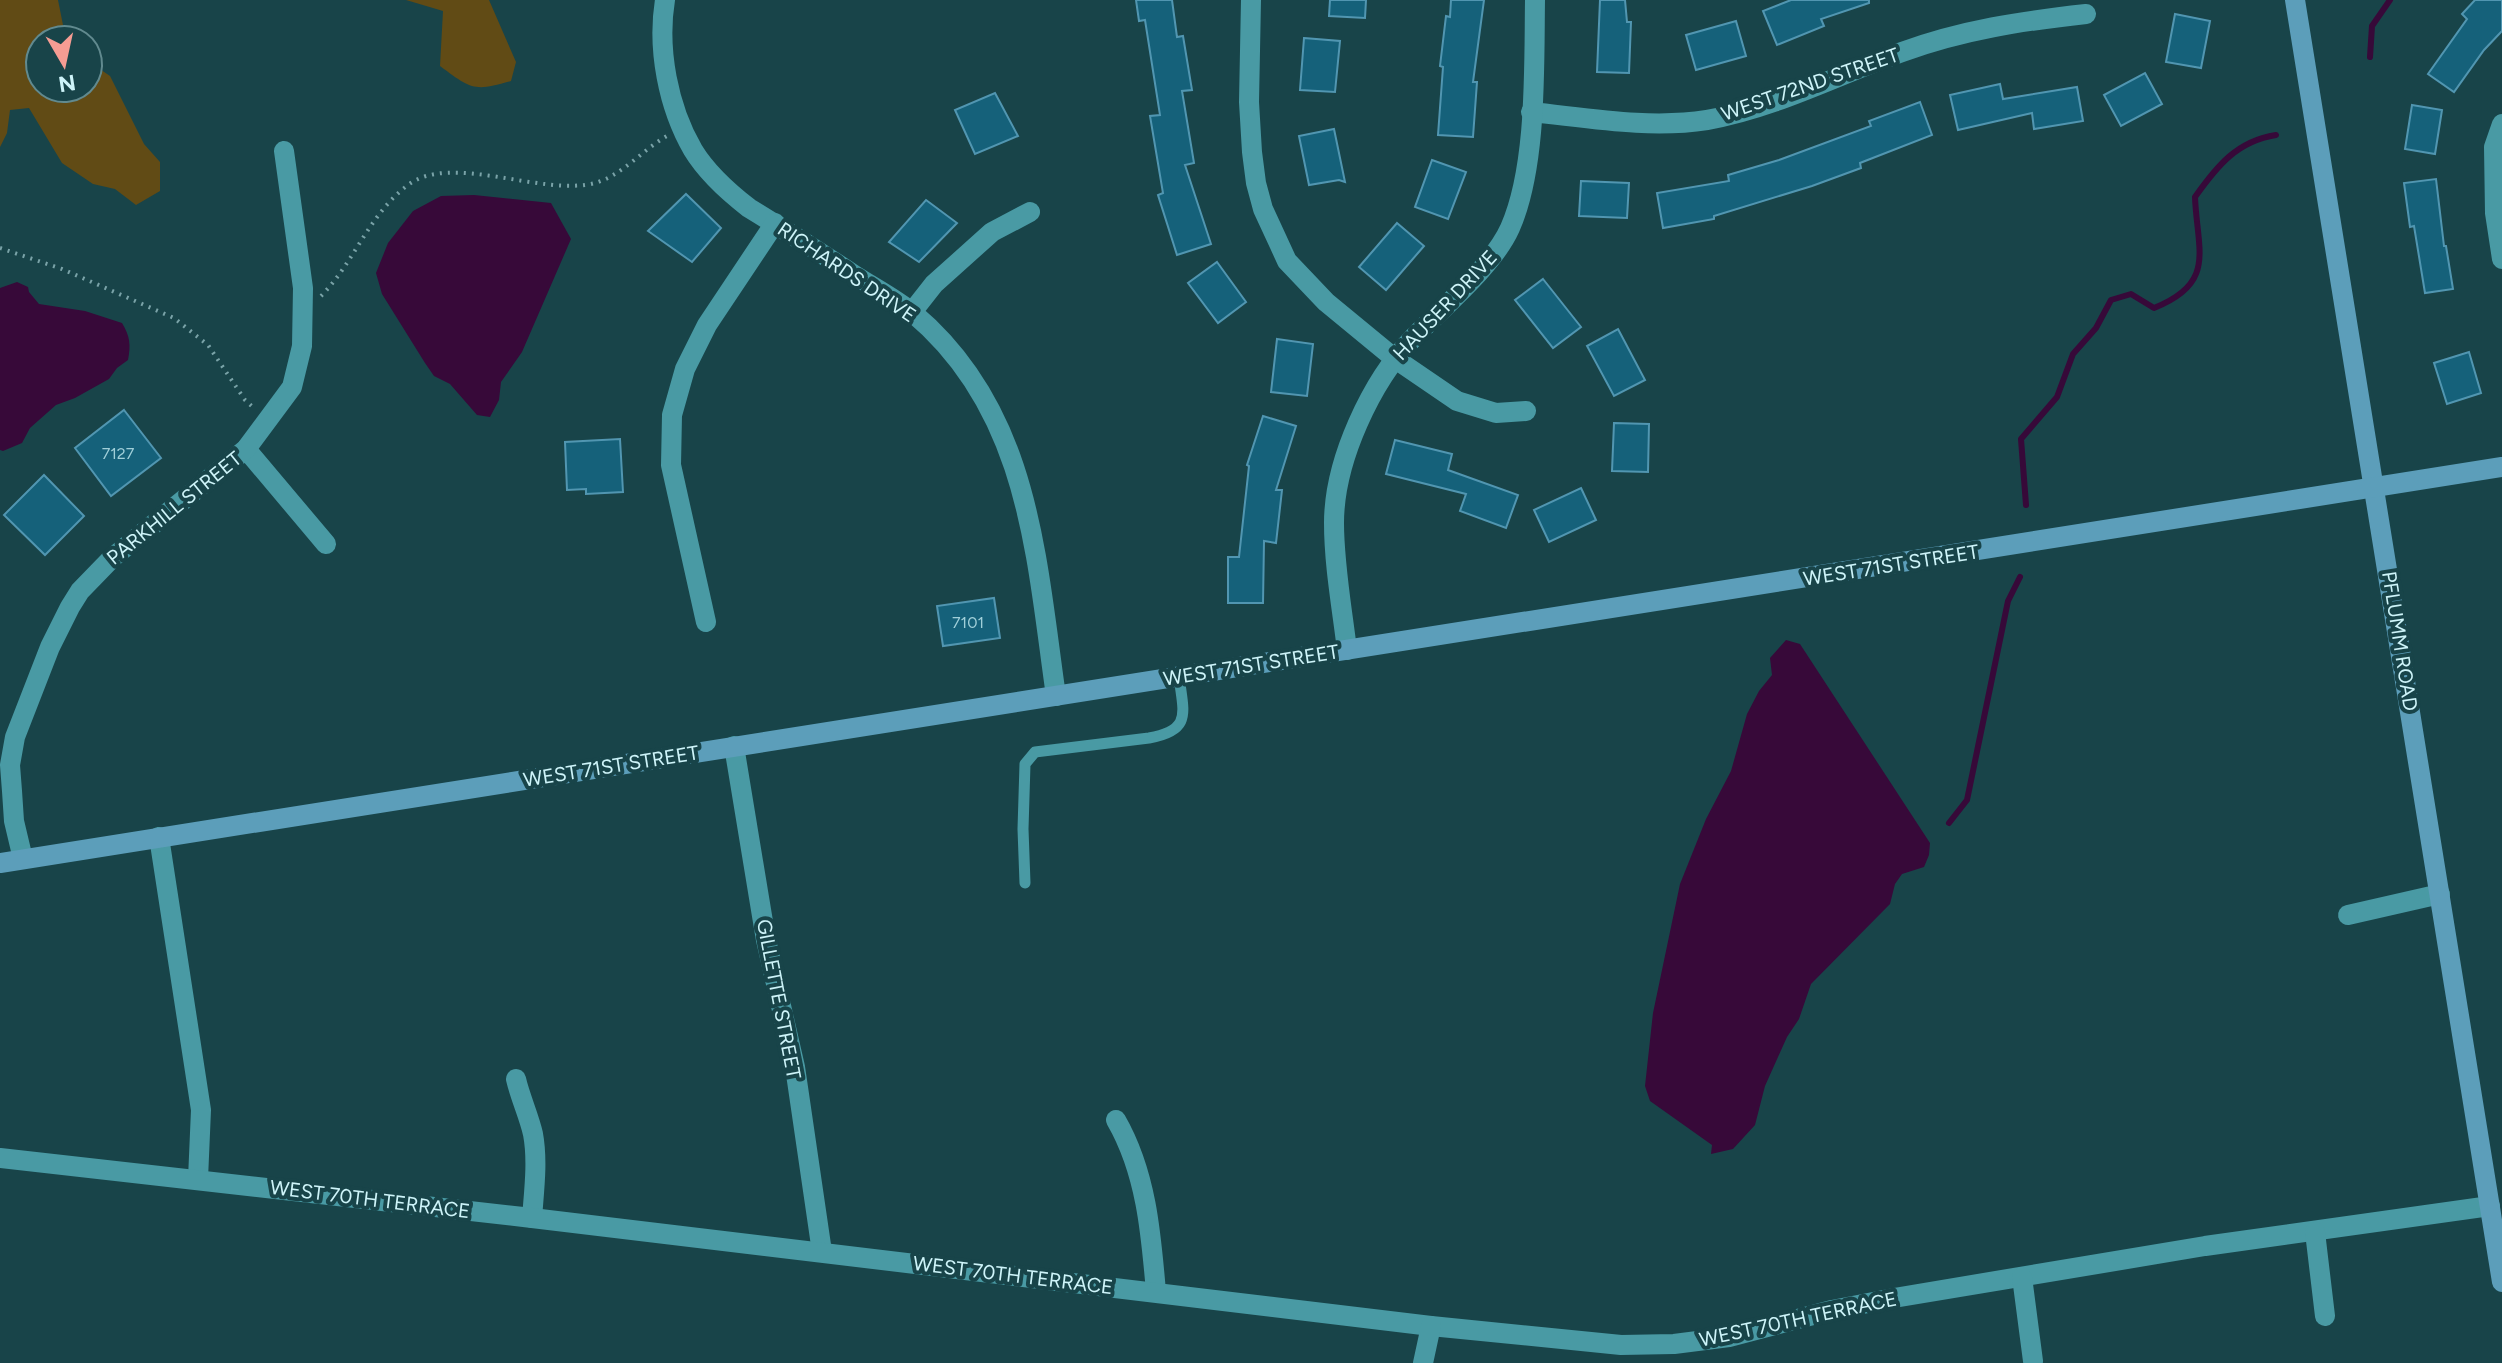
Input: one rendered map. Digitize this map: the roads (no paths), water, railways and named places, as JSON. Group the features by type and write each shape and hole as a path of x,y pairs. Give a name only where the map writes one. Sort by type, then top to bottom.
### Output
{"street":[{"name":"RICHARDS DRIVE","path":"665,0 663,53 667,78 682,126 693,149 709,171 729,193 912,312 967,372 1001,433 1016,468 1029,514 1056,696"},
{"path":"1251,0 1249,102 1256,183 1263,209 1287,261 1326,302 1394,358 1457,401 1496,413 1526,411"},
{"name":"HAUSER DRIVE","path":"1347,650 1334,523 1337,488 1374,388 1394,358 1480,271 1500,247 1509,229 1520,200 1531,112 1535,0"},
{"name":"PFLUMM ROAD","path":"2295,0 2502,1282"},
{"name":"WEST 72ND STREET","path":"1531,112 1665,123 1703,120 1736,114 1769,103 1943,38 2021,21 2086,14"},
{"path":"2502,124 2494,147 2495,213 2502,259"},
{"name":"PARKHILL STREET","path":"23,859 14,821 10,765 15,737 59,627 80,591 98,570 246,449 292,387 302,346 303,288 284,151"},
{"path":"912,312 934,284 992,232 1030,212"},
{"path":"706,622 671,465 672,415 685,369 707,325 775,223"},
{"path":"246,449 326,544"},
{"name":"WEST 71ST STREET","path":"0,863 2502,467"},
{"name":"GILLETTE STREET","path":"734,746 766,940 795,1067 822,1252"},
{"path":"159,837 201,1110 198,1179"},
{"path":"2348,915 2440,894"},
{"path":"516,1079 533,1133 532,1218"},
{"path":"1116,1120 1130,1144 1146,1200 1156,1292"},
{"name":"WEST 70TH TERRACE","path":"0,1158 822,1252 1431,1326 1621,1345 1674,1344 1729,1337 1832,1310 2123,1258 2490,1206"},
{"path":"2315,1232 2325,1316"},
{"path":"2022,1277 2033,1361"},
{"path":"1423,1363 1431,1326"}],"lane":[{"path":"1025,883 1023,829 1025,764 1028,758 1035,752 1149,738 1177,729 1183,715 1179,676"}],"waterway":[{"path":"2370,57 2372,26 2390,0"},
{"path":"2026,505 2021,439 2057,397 2073,354 2096,328 2111,300 2131,294 2154,308 2187,288 2199,263 2195,197 2211,175 2239,149 2276,135"},
{"path":"1949,823 1967,800 2008,601 2020,577"}]}
